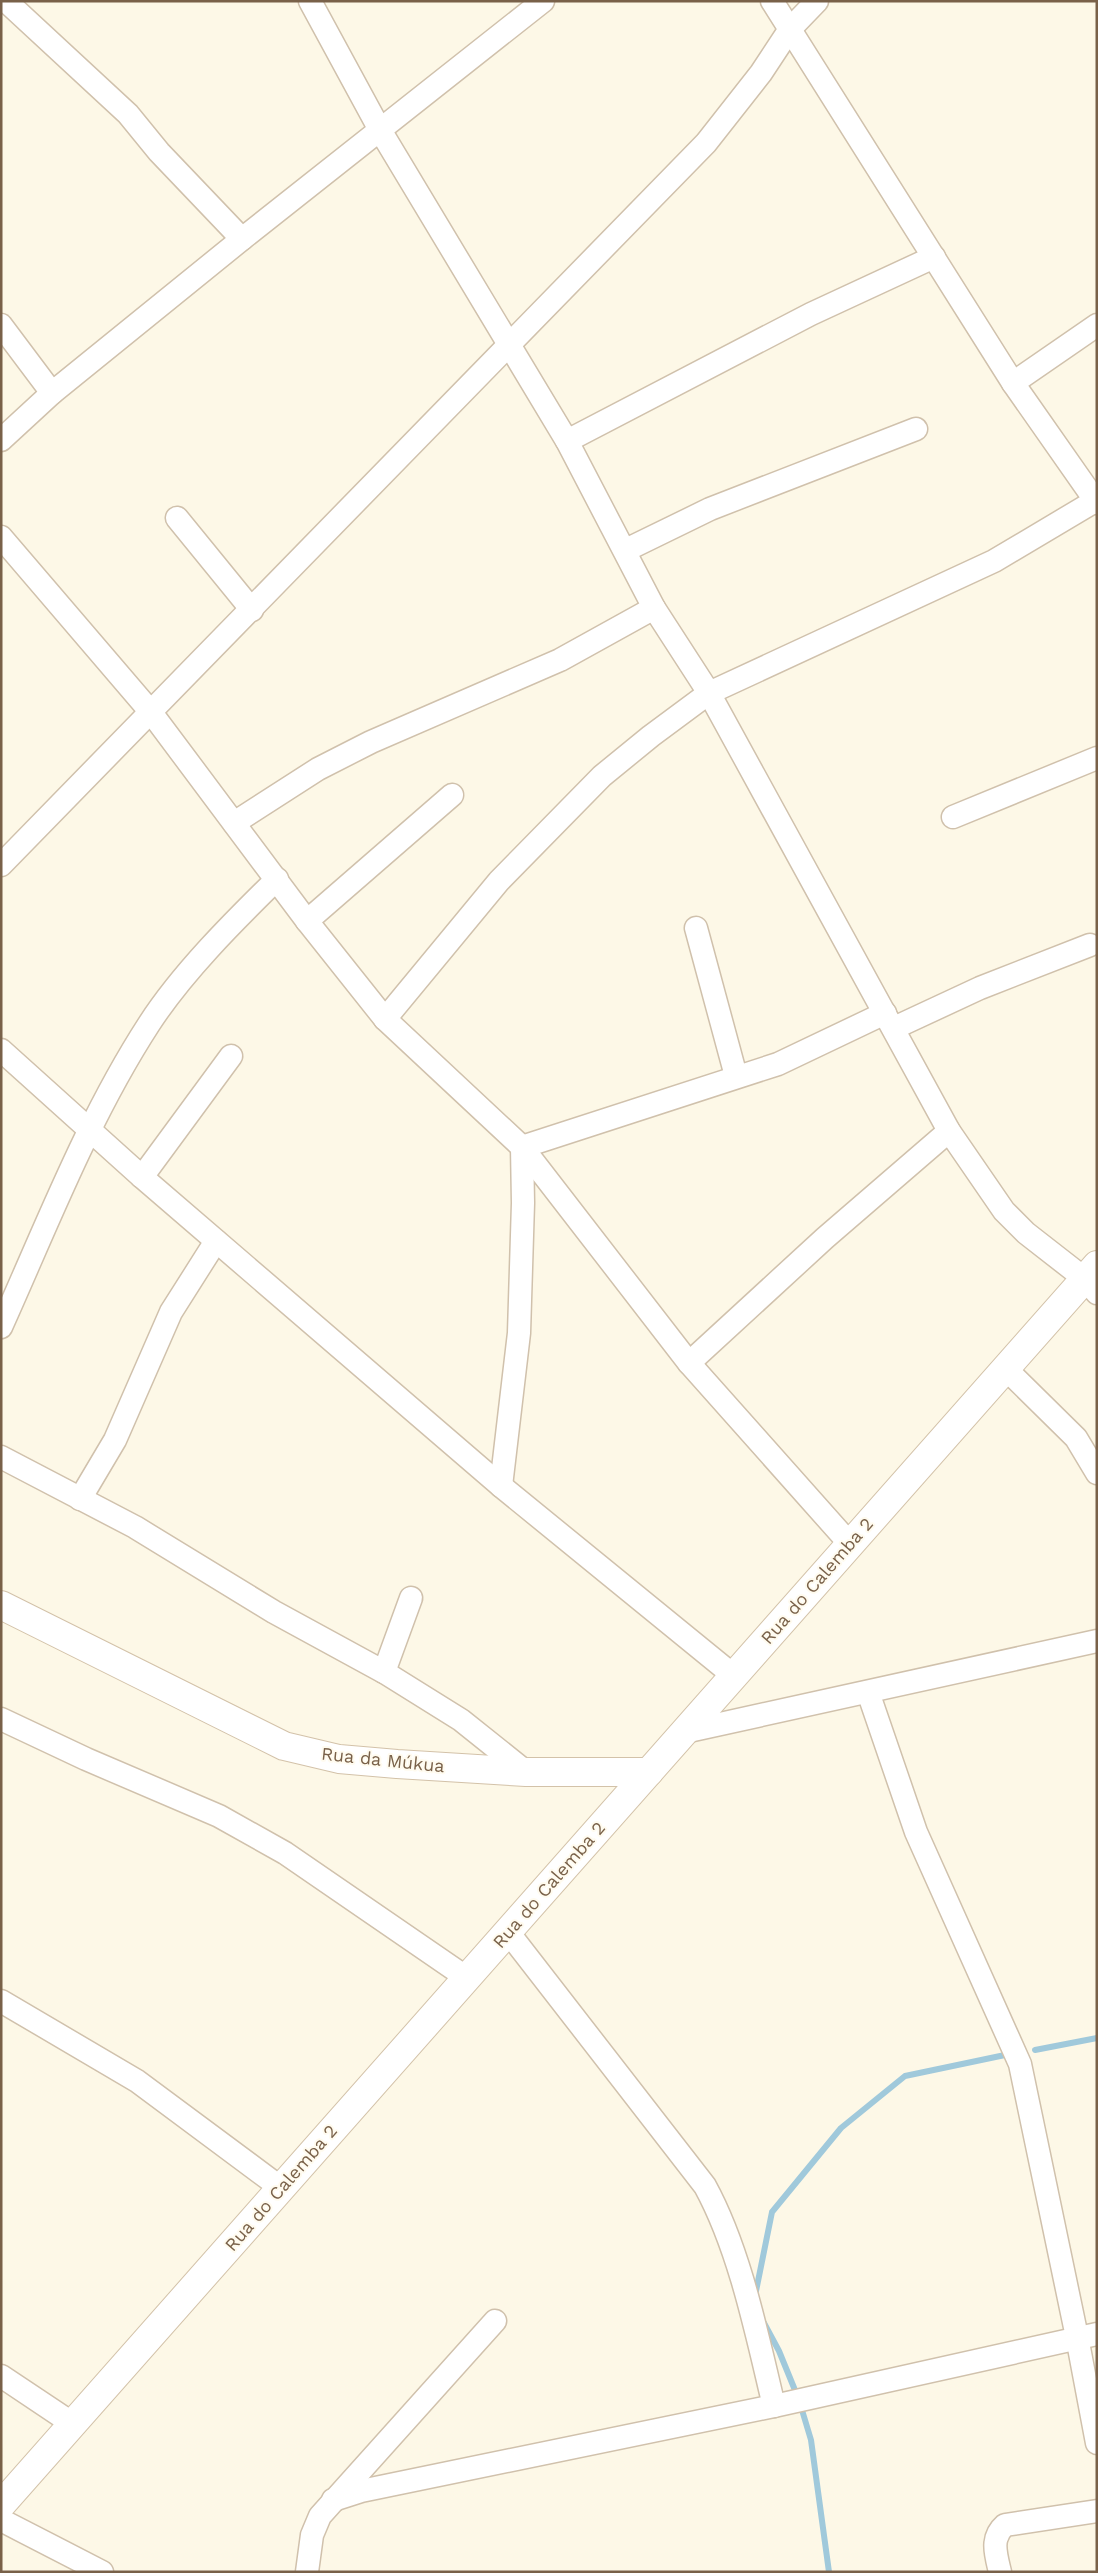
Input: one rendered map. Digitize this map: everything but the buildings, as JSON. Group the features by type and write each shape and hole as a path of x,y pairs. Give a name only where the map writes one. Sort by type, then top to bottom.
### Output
{"main road":[{"name":"Rua do Calemba 2","path":"1,2505 1005,1368 1093,1279"},
{"name":"Rua da Múkua","path":"1,1605 284,1746 339,1759 526,1772 648,1772"}],"street":[{"path":"6,1 128,114 159,152 242,239"},
{"path":"310,1 380,130 567,441 626,550 654,608 709,693 950,1131 1004,1212 1026,1233 1093,1279"},
{"path":"385,1019 499,881 602,776 651,736 709,693 994,561 1096,502 1013,382 772,1"},
{"path":"1,865 706,143 761,73 790,29 817,1"},
{"path":"1,440 52,393 380,130 531,5"},
{"path":"567,441 811,314 934,258"},
{"path":"1,325 52,393"},
{"path":"1013,382 1097,325"},
{"path":"626,550 710,509 916,429"},
{"path":"177,518 252,610"},
{"path":"1,537 150,711 307,921 385,1019 522,1147 689,1363 850,1544"},
{"path":"234,823 318,769 371,742 560,660 654,608"},
{"path":"953,817 1097,758"},
{"path":"307,921 452,795"},
{"path":"1,1327 50,1214 91,1129 150,1024 181,980 277,879"},
{"path":"696,928 736,1076"},
{"path":"522,1147 736,1076 778,1064 889,1020 980,988 1090,945"},
{"path":"1,1050 91,1129 142,1178 501,1486 734,1676"},
{"path":"142,1178 231,1056"},
{"path":"689,1363 825,1238 950,1131"},
{"path":"501,1486 519,1333 523,1203 522,1147"},
{"path":"80,1499 115,1440 171,1312 216,1241"},
{"path":"1005,1368 1076,1438 1097,1473"},
{"path":"1,1457 135,1527 274,1612 384,1672 461,1720 526,1772"},
{"path":"384,1672 410,1598"},
{"path":"684,1732 1097,1641"},
{"path":"868,1692 916,1832 1020,2064 1087,2336 1097,2443"},
{"path":"1,1719 86,1759 219,1816 269,1844 467,1978"},
{"path":"508,1932 705,2186 719,2212 733,2254 758,2337 774,2406"},
{"path":"1,2001 137,2081 281,2188"},
{"path":"307,2572 312,2535 320,2516 496,2321"},
{"path":"333,2500 361,2491 774,2406 1087,2336"},
{"path":"1,2376 73,2424"},
{"path":"1000,2572 995,2538 999,2530 1006,2525 1097,2511"},
{"path":"1,2520 102,2572"}],"waterway":[{"path":"1035,2050 1097,2038"},
{"path":"755,2296 772,2212 841,2128 905,2076 1005,2055"},
{"path":"764,2323 779,2351 799,2400 811,2440 829,2572"}]}
